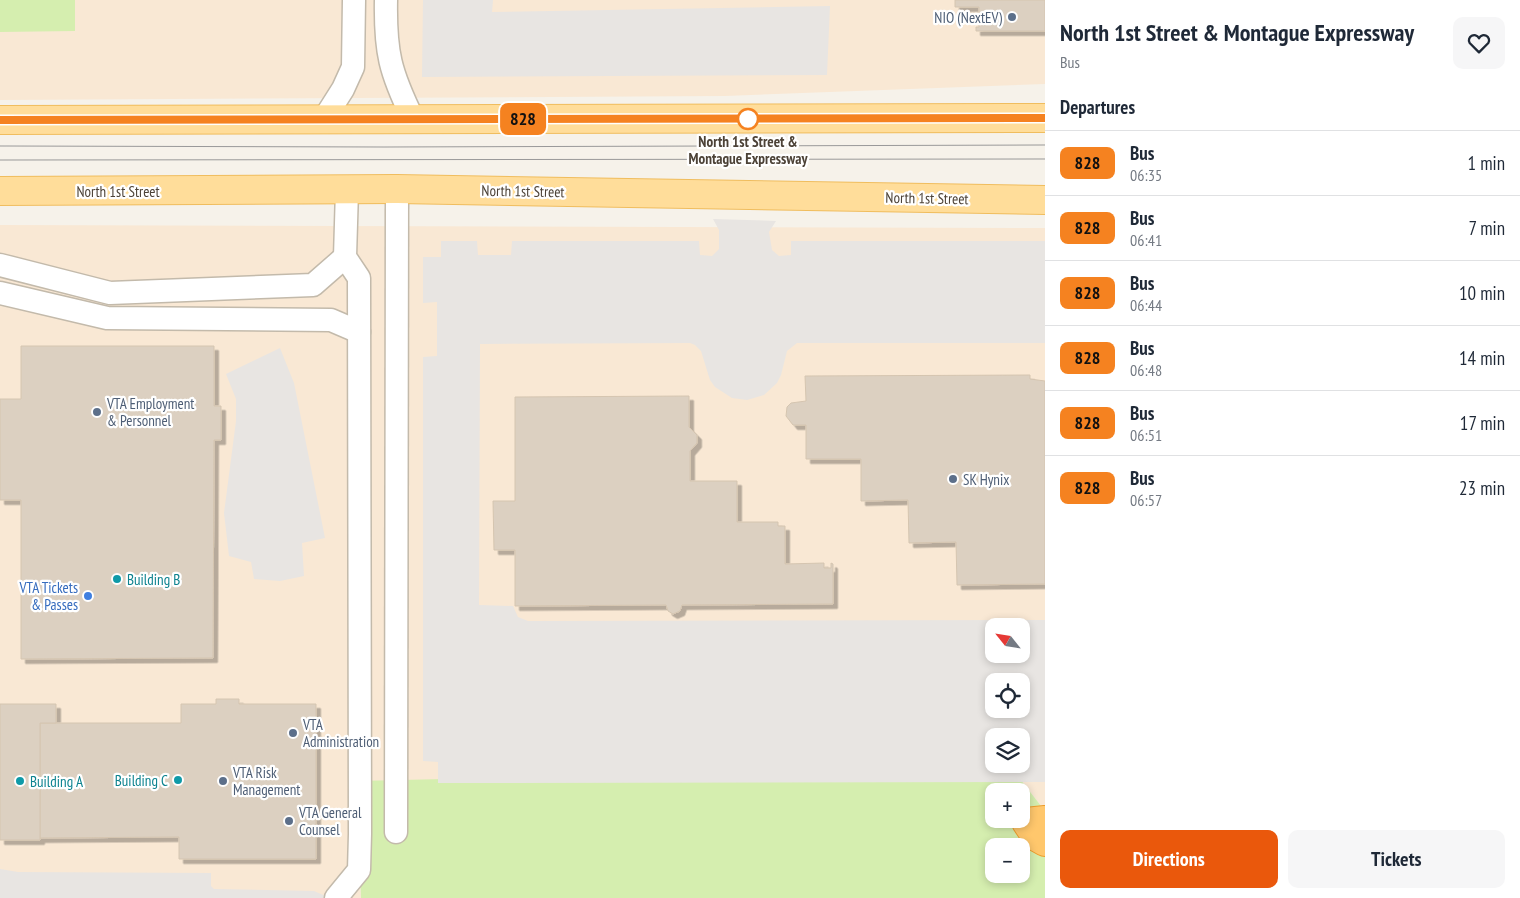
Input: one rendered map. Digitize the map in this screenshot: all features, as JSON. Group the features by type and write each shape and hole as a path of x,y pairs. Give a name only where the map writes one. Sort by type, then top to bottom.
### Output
{"highway":[{"path":"1045,820 1026,822 1036,837 1045,842"}],"main road":[{"path":"0,120 1045,118"},
{"name":"North 1st Street","path":"0,191 398,189 1045,200"}],"street":[{"path":"324,119 343,88 352,67 354,0"},
{"path":"386,0 386,35 390,64 413,119"},
{"path":"396,832 398,189"},
{"path":"336,898 359,870 360,834 359,278 345,257 347,190"},
{"path":"0,266 110,292 313,285 345,257"},
{"path":"0,293 107,318 331,320 359,332"}],"shaded area":[{"path":"0,0 1045,0 1045,84 725,96 0,100"},
{"path":"423,0 493,0 492,12 830,6 827,75 422,77"},
{"path":"713,219 776,221 769,232 772,250 779,256 791,255 791,241 1045,241 1045,343 797,343 787,351 777,383 764,395 747,400 732,398 715,387 710,380 701,351 690,343 480,344 479,605 513,606 518,617 528,621 985,620 985,663 1030,663 1030,620 1045,620 1045,782 438,783 438,762 423,761 423,357 437,356 437,302 423,303 423,257 441,257 441,241 477,241 478,255 511,255 512,241 699,241 700,255 712,256 719,249 719,230"},
{"path":"0,225 1045,228 1045,811 1030,792 1030,783 1023,783 1015,773 1030,773 1030,728 985,728 985,767 357,782 361,898 0,898"},
{"path":"280,348 294,383 325,538 302,543 304,576 280,581 254,579 251,562 229,556 224,513 236,421 236,399 226,374"},
{"path":"0,869 18,872 211,873 211,886 214,889 314,891 330,898 0,898"}],"green space":[{"path":"0,0 75,0 75,31 0,32"},
{"path":"985,767 985,773 1015,773 1023,783 985,783 985,828 1030,828 1030,792 1045,811 1045,898 361,898 357,781"}],"building":[{"name":"NIO (NextEV)","path":"955,0 1045,0 1045,31 976,31 976,27 979,27 979,7 955,7"},
{"name":"Building B","path":"21,346 214,346 214,406 221,406 221,440 214,440 213,658 21,659 21,500 0,500 0,399 21,399"},
{"name":"SK Hynix","path":"1030,375 1030,379 1045,381 1045,584 957,585 956,542 909,543 908,500 861,501 861,459 806,459 806,425 793,425 786,416 787,407 791,403 806,401 805,376"},
{"path":"689,396 689,427 697,435 697,443 690,451 690,481 737,481 737,522 778,522 778,526 785,526 785,564 824,563 824,568 831,568 831,563 833,564 833,604 682,605 680,611 673,614 668,611 666,605 515,606 515,550 494,550 493,501 515,501 515,397"},
{"name":"Building C","path":"216,699 239,699 239,704 316,704 316,859 179,859 179,837 40,838 40,723 181,723 181,704 216,704"},
{"name":"Building A","path":"0,704 56,704 56,723 40,723 40,840 0,840"}],"tram line":[{"path":"0,146 1045,145"},
{"path":"0,160 1045,159"}],"bus line":[{"name":"828","path":"0,120 1045,118"}],"place":[{"name":"NIO (NextEV)","path":"1012,17"},
{"name":"North 1st Street & Montague Expressway","path":"748,119"},
{"name":"VTA Employment & Personnel","path":"97,412"},
{"name":"SK Hynix","path":"953,479"},
{"name":"Building B","path":"117,579"},
{"name":"VTA Tickets & Passes","path":"88,596"},
{"name":"VTA Administration","path":"293,733"},
{"name":"Building C","path":"178,780"},
{"name":"Building A","path":"20,781"},
{"name":"VTA Risk Management","path":"223,781"},
{"name":"VTA General Counsel","path":"289,821"}]}
